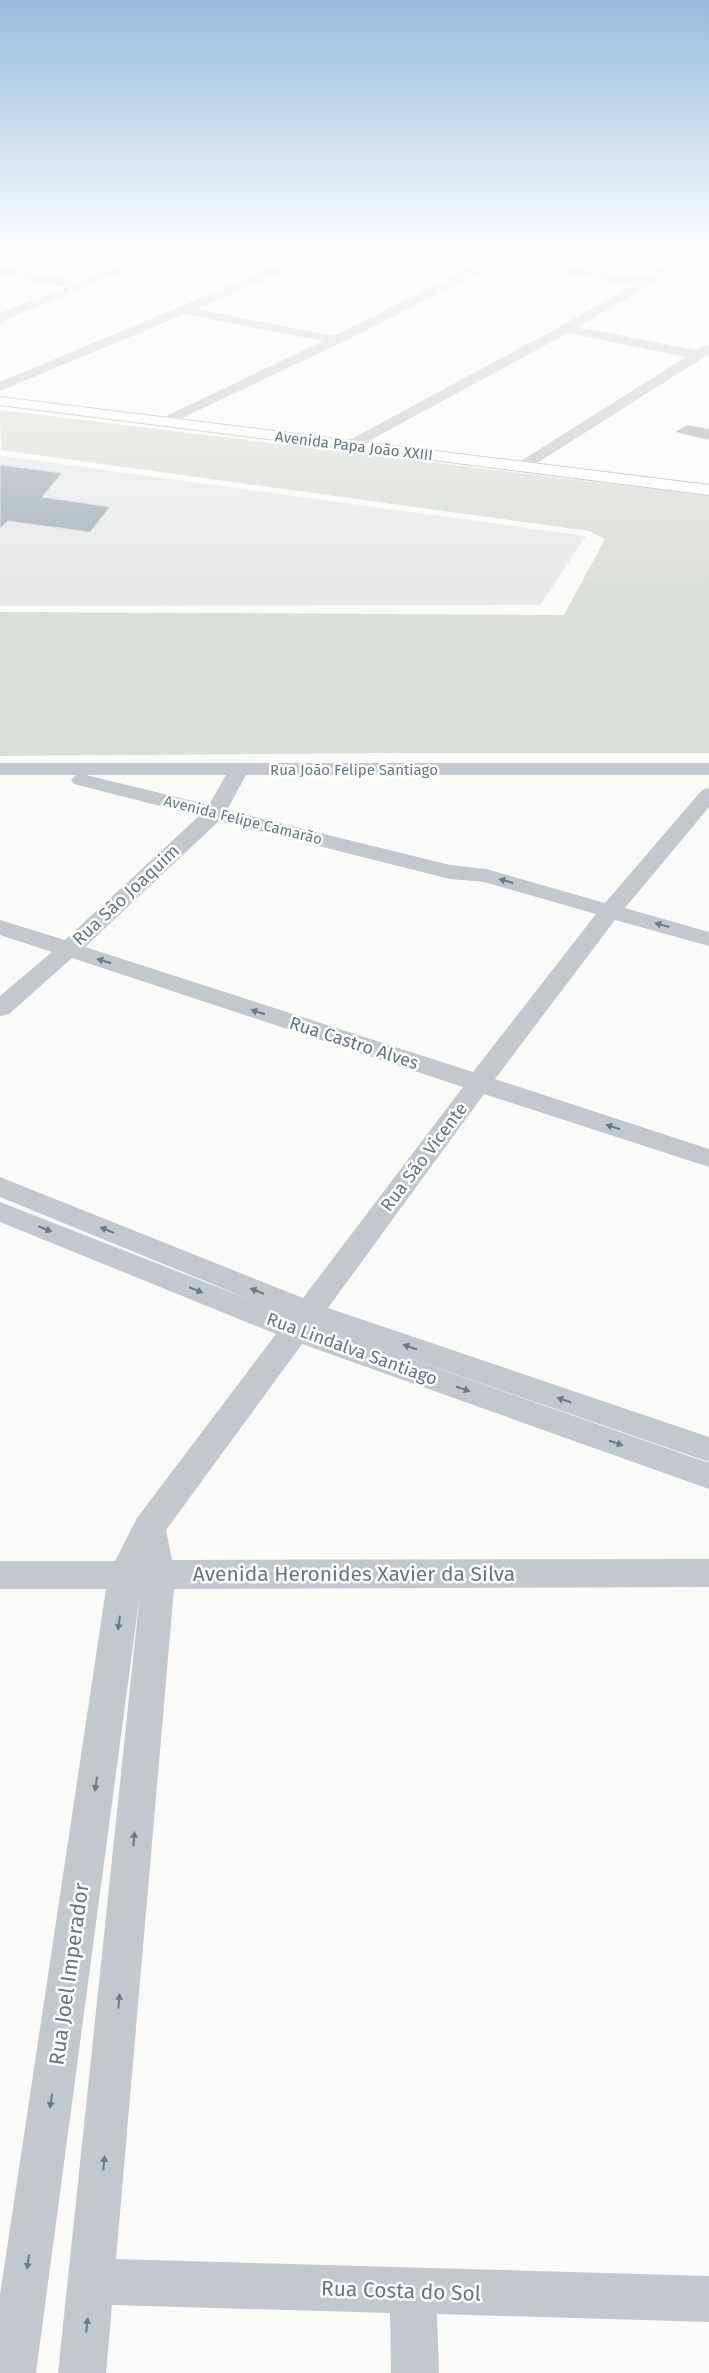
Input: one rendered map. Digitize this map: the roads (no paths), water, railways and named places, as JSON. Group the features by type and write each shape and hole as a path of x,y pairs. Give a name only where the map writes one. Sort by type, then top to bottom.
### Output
{"main road":[{"name":"Avenida Papa João XXIII","path":"0,402 708,489"}],"street":[{"path":"0,387 53,365"},
{"path":"165,422 284,365"},
{"path":"350,446 500,365"},
{"path":"520,467 682,365"},
{"name":"Rua João Felipe Santiago","path":"0,769 709,769"},
{"name":"Avenida Felipe Camarão","path":"36,769 450,872 476,890 605,919 709,951"},
{"name":"Rua São Joaquim","path":"0,1009 62,956 215,813 239,770"},
{"name":"Rua São Vicente","path":"142,1575 149,1528 473,1091 605,919 709,794"},
{"name":"Rua Castro Alves","path":"0,926 62,956 473,1091 640,1144 709,1158"},
{"name":"Rua Castro Alves","path":"0,945 62,956"},
{"name":"Rua Castro Alves","path":"640,1144 709,1176"},
{"name":"Rua Lindalva Santiago","path":"0,1186 302,1321 709,1450"},
{"name":"Rua Lindalva Santiago","path":"0,1211 302,1321 709,1476"},
{"name":"Avenida Heronides Xavier da Silva","path":"0,1575 709,1573"},
{"path":"82,2373 92,2281 142,1575"},
{"name":"Rua Joel Imperador","path":"12,2373 142,1575"},
{"name":"Rua Costa do Sol","path":"92,2281 413,2292 709,2299"},
{"path":"413,2292 415,2373"}]}
